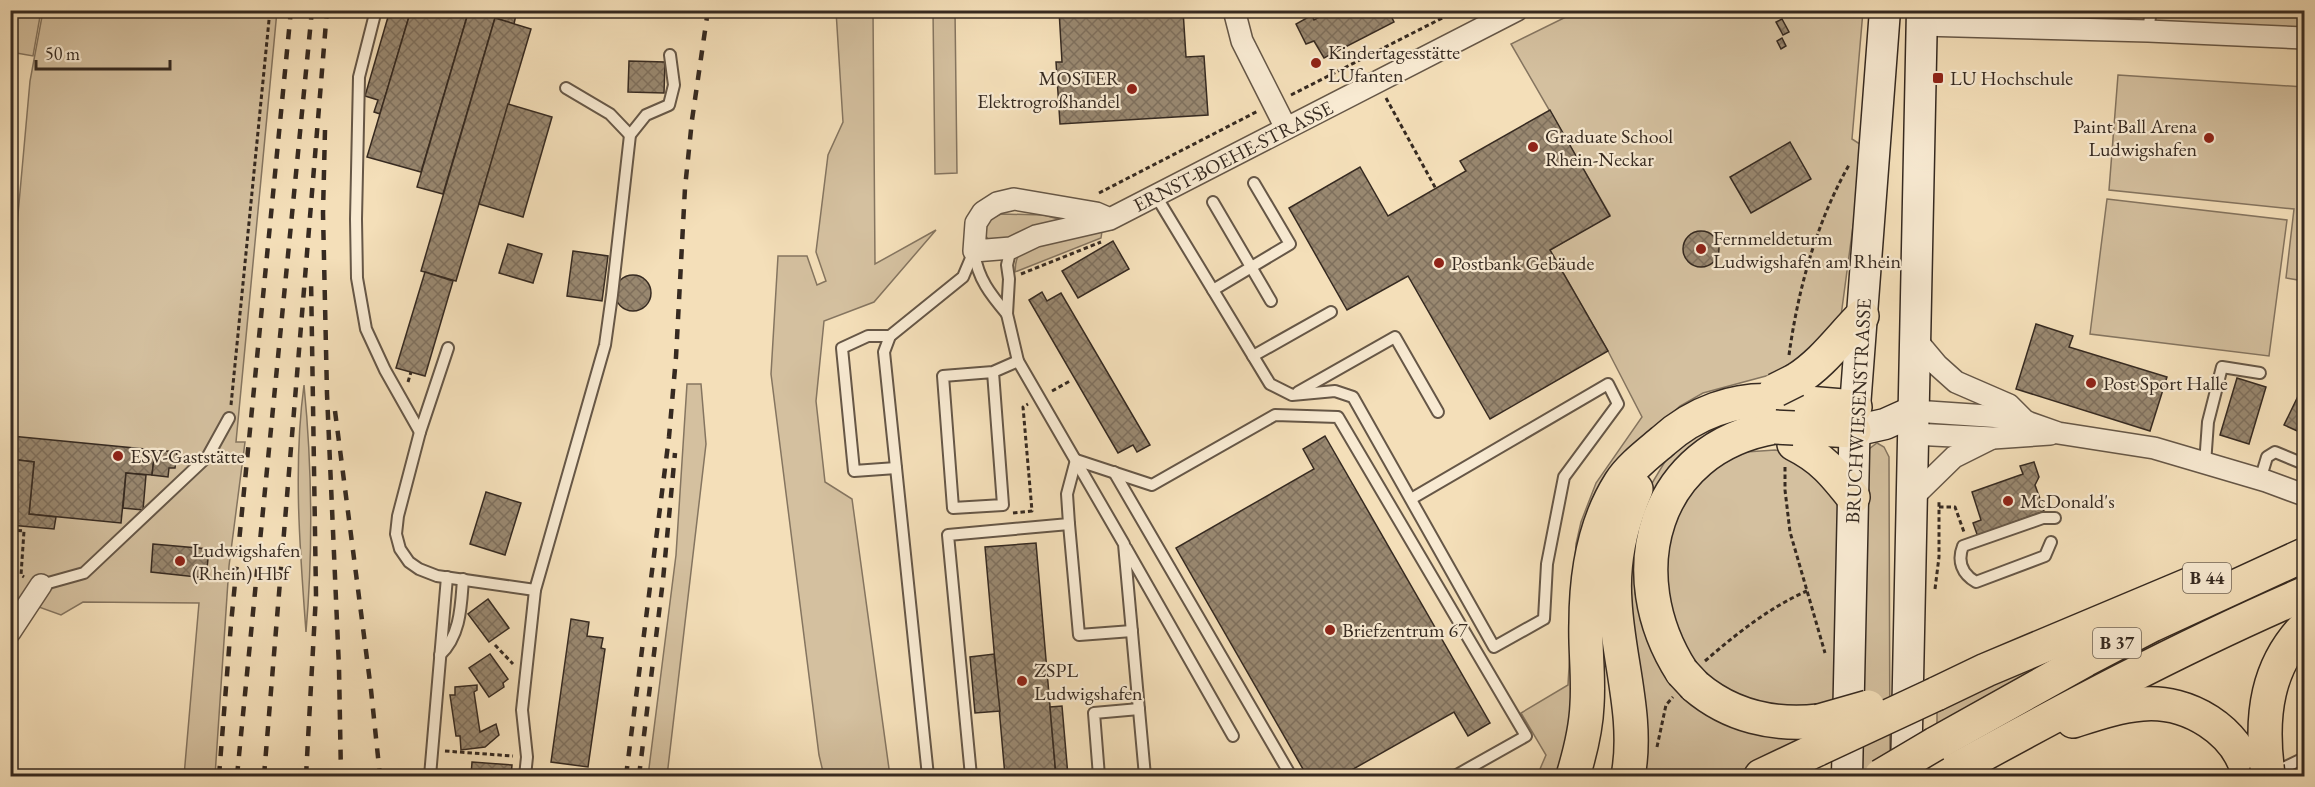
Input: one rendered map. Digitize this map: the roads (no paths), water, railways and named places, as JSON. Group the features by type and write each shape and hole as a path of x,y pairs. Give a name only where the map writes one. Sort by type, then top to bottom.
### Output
{"highway":[{"path":"1818,735 1790,723 1757,718 1723,705 1688,679 1668,649 1655,612 1650,584 1653,544 1668,499 1683,475 1708,453 1783,412 1841,336 1862,316"},
{"path":"1573,777 1584,739 1587,705 1587,595 1593,553 1605,510 1622,480 1675,430 1698,416 1725,405 1854,419"},
{"path":"1783,412 1811,453 1825,463 1853,497"},
{"path":"1628,777 1631,729 1614,601 1616,562 1624,523 1653,449"},
{"name":"B 44","path":"1761,777 1818,735 1936,687 1986,670 2110,617 2304,540"},
{"name":"B 37","path":"1881,777 1935,744 2142,630 2304,555"},
{"name":"B 37","path":"1944,777 2150,665 2240,621 2304,594"},
{"path":"2260,774 2267,698 2284,654 2304,628"},
{"path":"2012,739 2128,706 2144,704 2172,707 2198,716 2220,729 2260,774"}],"main road":[{"name":"BRUCHWIESENSTRASSE","path":"1847,777 1854,419 1885,10"},
{"path":"1906,777 1922,18"},
{"path":"1854,419 1913,422"}],"street":[{"path":"1234,10 1242,41 1286,128"},
{"name":"ERNST-BOEHE-STRASSE","path":"1110,219 1096,213 1014,199 994,198 976,223 974,251 1011,248 1036,236 1110,219 1517,10"},
{"path":"1922,18 2150,21 2304,38"},
{"path":"1916,340 1937,365 1956,382 2009,405 2027,422"},
{"path":"1913,422 2002,417 2027,422 2058,433 2154,448 2304,495"},
{"path":"1913,422 1993,438 2058,433"},
{"path":"1912,498 1954,457 1993,438"},
{"path":"10,632 41,585"}],"lane":[{"path":"376,10 359,77 357,278 366,329 385,370 420,432"},
{"path":"525,777 527,757 522,710 535,590 605,345 630,135 646,115 669,105 674,85 670,56"},
{"path":"566,88 610,114 630,135"},
{"path":"1213,290 1290,244 1254,183"},
{"path":"1156,196 1270,384 1292,395 1335,391 1353,397 1494,647 1544,619 1547,564 1564,477 1618,404 1608,384 1411,499"},
{"path":"1214,202 1271,301"},
{"path":"1011,248 1007,265 1009,279 1007,314 1017,361 1077,460 1233,736"},
{"path":"974,251 975,263 986,288 1007,314"},
{"path":"928,777 884,352 890,336 963,277 974,251"},
{"path":"1253,356 1331,312"},
{"path":"890,336 868,336 842,348 854,471 896,468"},
{"path":"1292,395 1395,337 1438,412"},
{"path":"448,348 420,432 398,516 397,540 404,556 419,569 437,576 535,590"},
{"path":"993,372 1003,505 953,508 944,376 993,372 1017,361"},
{"path":"2205,464 2208,422 2222,367 2260,373"},
{"path":"1077,460 1152,485 1275,416 1338,417 1526,736 1455,777"},
{"path":"41,585 84,573 208,456 229,418"},
{"path":"2260,480 2267,457 2275,452 2304,464"},
{"path":"1077,460 1067,494 1079,635 1132,631"},
{"path":"1114,472 1291,777"},
{"path":"2051,542 2045,556 1976,582 1968,578 1962,567 1960,555 1963,546 2043,518 2055,518"},
{"path":"970,777 948,535 1070,524"},
{"path":"1124,544 1145,777"},
{"path":"430,777 447,577"},
{"path":"440,655 454,638 460,611 462,579"},
{"path":"1099,777 1094,713 1139,709"},
{"path":"2260,774 2304,758"}],"railway":[{"path":"219,776 231,624 291,10"},
{"path":"237,776 312,10"},
{"path":"264,776 327,10"},
{"path":"626,776 669,437 676,357 685,188 708,10"},
{"path":"325,130 323,213 327,394 339,668 341,776"},
{"path":"306,776 316,595 311,277"},
{"path":"335,411 380,776"},
{"path":"639,776 663,580 675,453"}],"place":[{"name":"Kindertagesstätte LUfanten","path":"1316,63"},
{"name":"LU Hochschule","path":"1938,78"},
{"name":"MOSTER Elektrogroßhandel","path":"1132,89"},
{"name":"Paint Ball Arena Ludwigshafen","path":"2209,138"},
{"name":"Graduate School Rhein-Neckar","path":"1533,147"},
{"name":"Fernmeldeturm Ludwigshafen am Rhein","path":"1701,249"},
{"name":"Postbank Gebäude","path":"1439,263"},
{"name":"Post Sport Halle","path":"2091,383"},
{"name":"ESV-Gaststätte","path":"118,456"},
{"name":"McDonald's","path":"2008,501"},
{"name":"Ludwigshafen (Rhein) Hbf","path":"180,561"},
{"name":"Briefzentrum 67","path":"1330,630"},
{"name":"ZSPL Ludwigshafen","path":"1022,681"}]}
